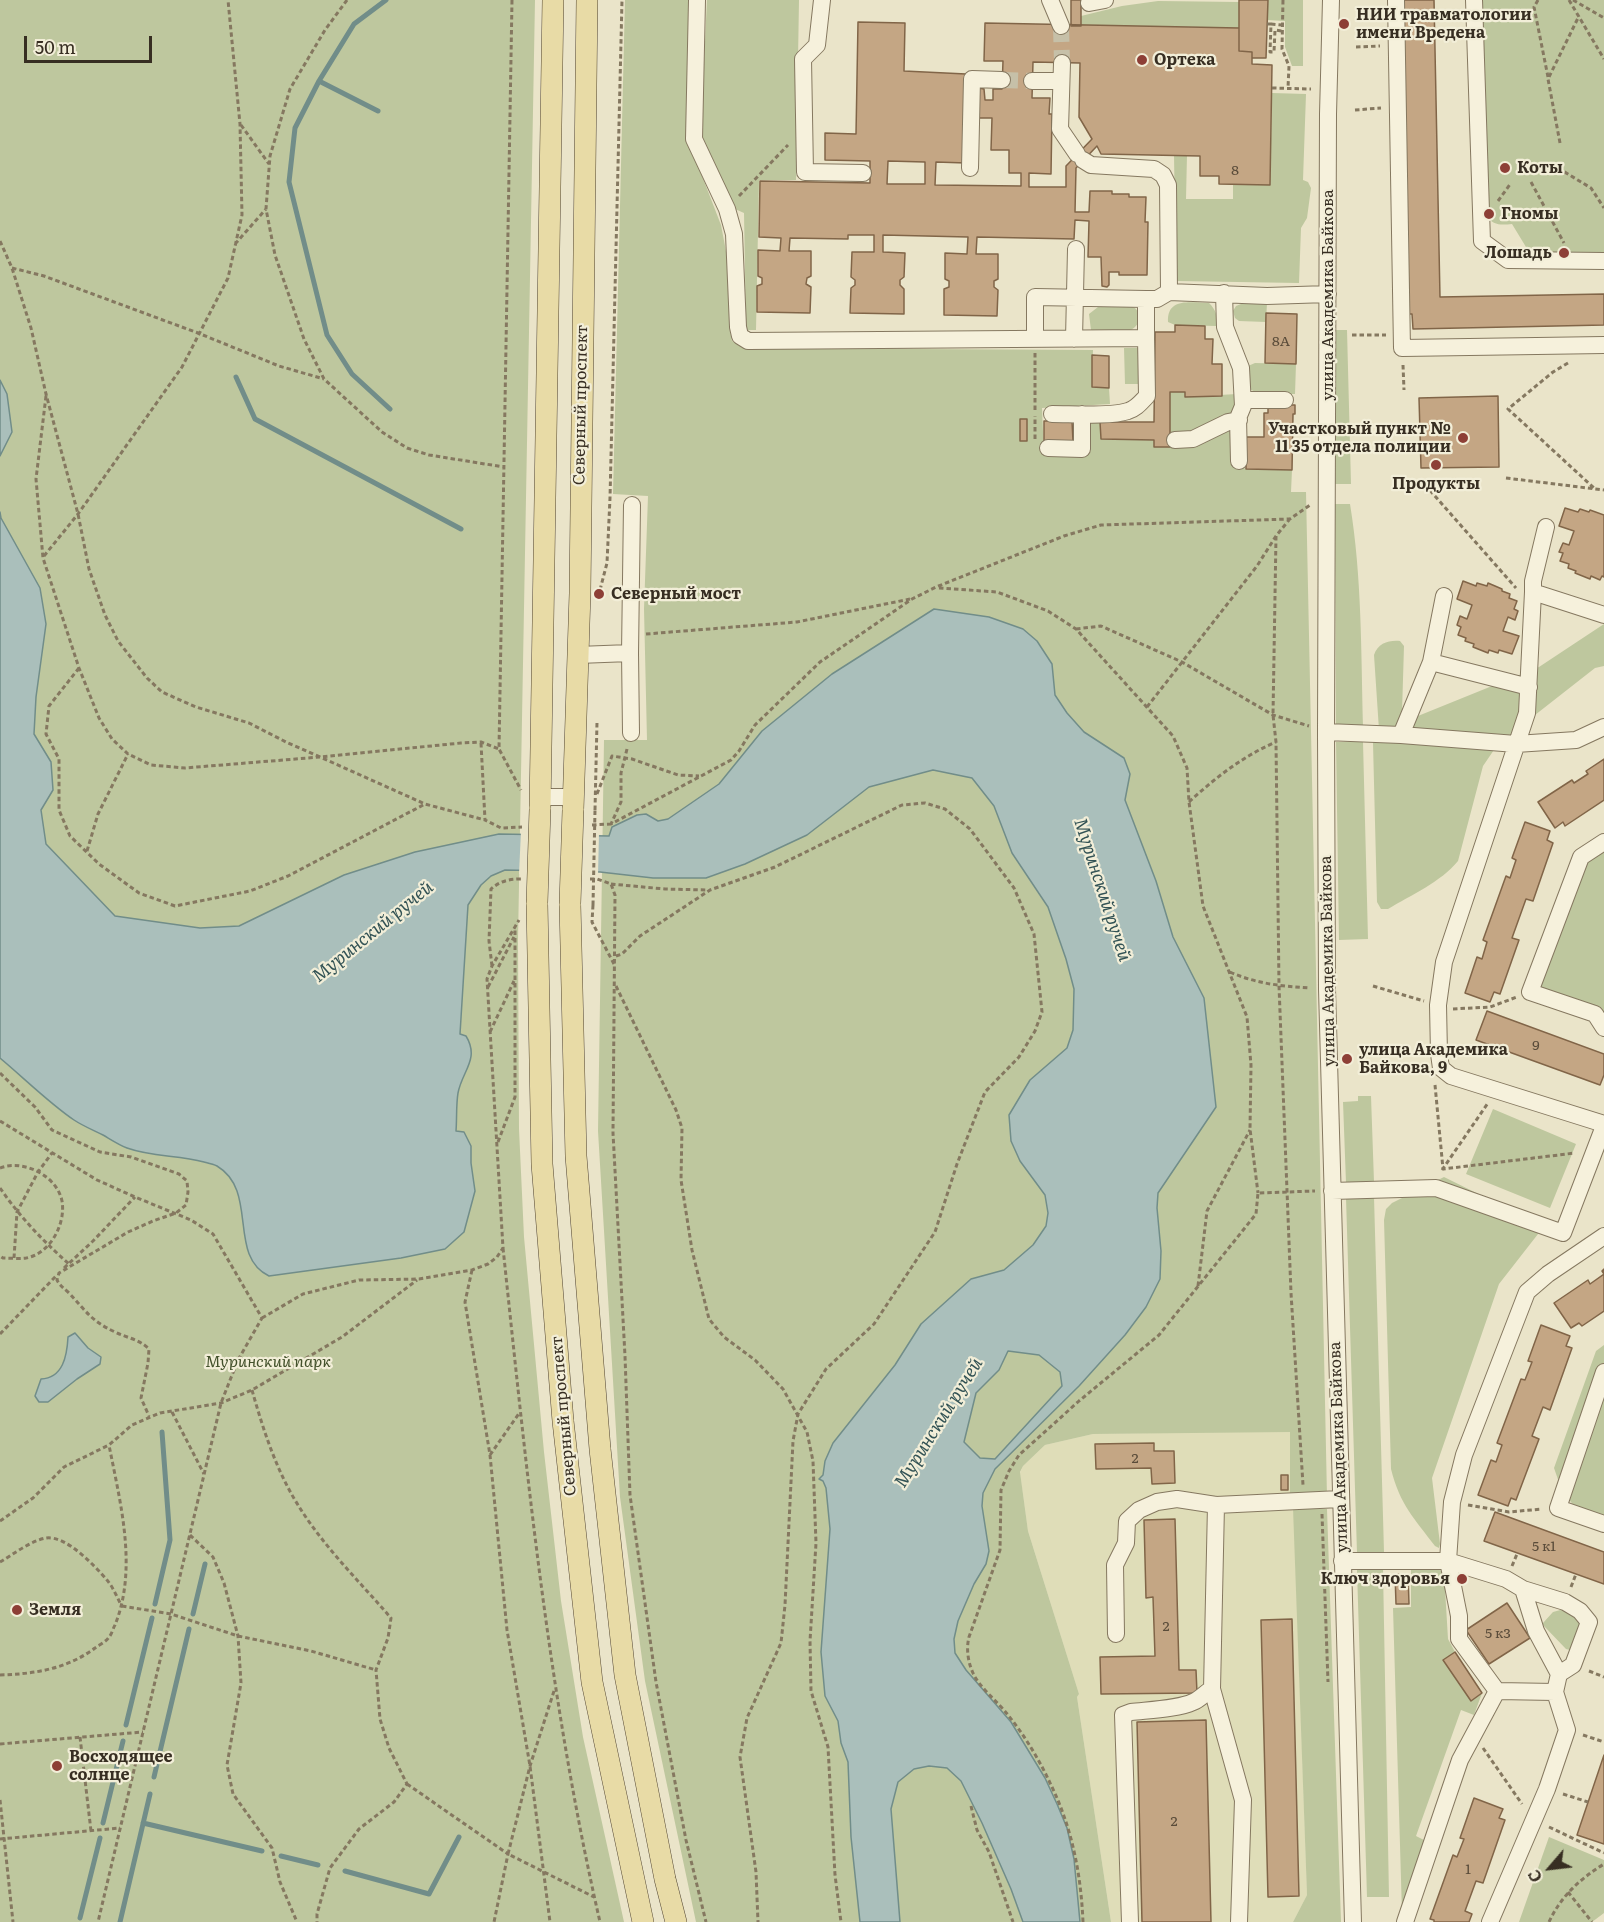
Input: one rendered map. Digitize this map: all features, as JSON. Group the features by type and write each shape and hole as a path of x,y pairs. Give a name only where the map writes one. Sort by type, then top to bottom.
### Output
{"main road":[{"name":"Северный проспект","path":"553,0 535,801 542,1164 563,1421 592,1682 644,1922"},
{"name":"Северный проспект","path":"587,0 578,655 570,904 576,1156 600,1449 625,1676 665,1880 676,1922"}],"street":[{"path":"697,0 694,139 727,208 735,234 740,336 748,341 1146,338"},
{"path":"822,0 817,45 803,59 805,172 863,173"},
{"path":"1050,0 1061,26"},
{"name":"улица Академика Байкова","path":"1331,0 1328,125 1327,989 1353,1922"},
{"path":"1396,0 1402,341 1604,345"},
{"path":"1474,0 1482,241 1508,260 1604,261"},
{"path":"1062,63 1060,129 1080,157 1091,165 1154,169 1163,176 1168,185 1170,292"},
{"path":"970,168 972,79 1002,80"},
{"path":"1032,81 1061,81"},
{"path":"1074,339 1076,249"},
{"path":"1035,339 1035,297 1146,299 1157,298 1170,292 1267,296 1328,294"},
{"path":"1224,293 1225,327 1240,368 1243,400 1239,420 1239,461"},
{"path":"1052,414 1129,411 1147,396 1146,299"},
{"path":"1243,400 1285,400"},
{"path":"1041,444 1082,449 1082,414"},
{"path":"1175,440 1193,439 1228,422 1239,420"},
{"path":"631,733 632,505"},
{"path":"1546,527 1533,581 1527,713 1444,962 1438,1005 1439,1054 1441,1068 1451,1076 1604,1125 1563,1233"},
{"path":"1401,735 1431,662 1444,596"},
{"path":"1533,600 1604,615"},
{"path":"578,655 630,653"},
{"path":"1431,662 1529,687"},
{"path":"1326,732 1516,744 1576,740 1604,727"},
{"path":"535,801 573,803"},
{"path":"1604,842 1581,857 1530,992 1595,1014 1604,1028"},
{"path":"1332,1191 1436,1188 1563,1233 1577,1254"},
{"path":"1497,1691 1459,1639 1459,1616 1448,1561 1452,1502 1464,1455 1527,1292 1548,1274 1604,1236"},
{"path":"1604,1372 1558,1508 1604,1524"},
{"path":"1116,1634 1115,1566 1126,1543 1127,1521 1139,1510 1156,1502 1177,1499 1216,1505 1340,1499"},
{"path":"1216,1505 1212,1689 1243,1800 1239,1922"},
{"path":"1342,1561 1448,1561 1506,1579 1523,1589 1565,1602 1580,1611 1589,1622 1573,1665 1559,1674"},
{"path":"1490,1922 1547,1789 1567,1730 1555,1692 1559,1674 1536,1631 1523,1589"},
{"path":"1130,1922 1123,1716 1131,1712 1190,1704 1201,1699 1205,1692 1212,1689"},
{"path":"1497,1691 1555,1692"},
{"path":"1405,1922 1461,1760 1497,1691"}],"path":[{"path":"43,558 78,514 182,368 228,278 242,215 240,124 228,0"},
{"path":"346,0 290,89 270,156 266,209 275,255 304,339 324,379 382,432 407,448 429,455 504,467"},
{"path":"499,749 512,0"},
{"path":"610,498 622,0"},
{"path":"1283,0 1282,49 1289,66 1288,88"},
{"path":"1538,0 1534,7 1560,143"},
{"path":"1571,0 1604,59"},
{"path":"1571,0 1604,18"},
{"path":"1548,79 1579,16"},
{"path":"1282,25 1269,24 1270,52 1274,52 1275,30 1282,31"},
{"path":"1356,47 1397,45"},
{"path":"1272,88 1311,89"},
{"path":"1355,110 1398,108"},
{"path":"240,124 270,164"},
{"path":"727,208 804,128"},
{"path":"1558,168 1591,188 1604,208"},
{"path":"1531,182 1574,261"},
{"path":"235,244 266,209"},
{"path":"0,241 12,268 31,328 78,514 89,569 105,615 118,641 147,678 162,692 196,707 249,723 288,743 425,804 485,820"},
{"path":"12,268 44,276 198,333 279,366 324,379"},
{"path":"1352,335 1402,341 1404,390"},
{"path":"1035,339 1041,444"},
{"path":"1572,361 1553,372 1508,409 1594,488"},
{"path":"46,394 36,479 43,558 79,668 99,718 112,740 128,754 151,765 185,768 482,742 499,749 535,801"},
{"path":"1506,478 1604,490"},
{"path":"1420,479 1533,600"},
{"path":"1147,707 1257,566 1290,519 1301,510 1327,496"},
{"path":"624,758 621,772 621,802 611,824 731,760 755,724 820,662 912,599 936,587 1064,536 1101,525 1290,519"},
{"path":"1276,536 1273,715 1276,742 1279,986 1291,1293 1304,1502"},
{"path":"936,587 997,592 1048,611 1076,629 1173,736 1187,768 1189,802 1203,906 1247,1017 1251,1065 1250,1129 1258,1193 1256,1214 1159,1335 1079,1401 1019,1455 1001,1490 1000,1550 967,1646 974,1676 1008,1714 1024,1737 1059,1801 1069,1826 1078,1867 1083,1922"},
{"path":"631,636 797,622 912,599"},
{"path":"1076,629 1101,626 1182,662 1273,715 1326,732"},
{"path":"79,668 49,706 46,734 60,759 59,810 70,836 99,864 139,893 175,906 250,891 288,876 425,804"},
{"path":"1189,802 1215,778 1260,749 1276,742"},
{"path":"87,851 98,814 128,754"},
{"path":"699,776 678,775 612,756 595,799 592,922 616,968 613,1133 630,1495 656,1682 686,1840 706,1922"},
{"path":"616,956 622,954 640,936 710,890 775,867 902,805 925,802 945,809 970,829 1014,888 1034,934 1042,1012 1035,1031 1019,1057 985,1092 957,1164 935,1232 874,1324 826,1369 798,1414 793,1441 781,1643 747,1718 740,1757 756,1872 758,1922"},
{"path":"612,884 710,890"},
{"path":"497,1144 515,1097 515,925"},
{"path":"511,932 487,979 503,1248 531,1512 555,1689 600,1922"},
{"path":"487,988 515,935"},
{"path":"1230,972 1248,980 1279,986 1327,989"},
{"path":"490,1032 514,979"},
{"path":"615,985 676,1110 682,1128 681,1180 692,1250 709,1319 724,1337 755,1360 783,1389 807,1432 813,1461 816,1543 810,1641 811,1691 828,1747 835,1875 841,1922"},
{"path":"1441,1068 1434,1086 1443,1169"},
{"path":"0,1073 35,1107 52,1130 100,1152 131,1157 179,1174 187,1181 186,1205 176,1214 128,1232 58,1273"},
{"path":"1436,1188 1443,1169 1497,1089"},
{"path":"0,1121 97,1180 191,1220 213,1234 262,1318"},
{"path":"1197,1288 1207,1211 1250,1129"},
{"path":"1443,1169 1594,1151"},
{"path":"14,1258 17,1212 38,1172 52,1153"},
{"path":"0,1168 28,1166 50,1179 62,1200 61,1225 49,1246 27,1258 1,1258"},
{"path":"0,1188 17,1212 69,1264"},
{"path":"1258,1193 1332,1191"},
{"path":"0,1334 135,1197"},
{"path":"98,1922 221,1403 238,1360 262,1318 303,1294 359,1280 418,1279 472,1270 488,1264 503,1248"},
{"path":"472,1270 465,1302 489,1455 507,1630 530,1766 550,1922"},
{"path":"58,1273 57,1280 60,1287 68,1292 90,1317 114,1332 142,1342 148,1349 148,1363 141,1398 149,1416"},
{"path":"0,1521 33,1498 64,1467 109,1444 132,1425 149,1416 221,1403 252,1390 342,1337 418,1279"},
{"path":"252,1390 265,1438 297,1504 319,1535 391,1618 388,1638 376,1670 380,1719 389,1748 407,1784 508,1854 594,1897"},
{"path":"489,1455 521,1410"},
{"path":"172,1412 204,1475"},
{"path":"0,1675 29,1674 55,1669 85,1656 109,1638 122,1606 126,1574 122,1511 109,1444"},
{"path":"1452,1502 1509,1512 1558,1508"},
{"path":"190,1535 213,1557 224,1583 238,1636 241,1683 227,1765 233,1794 272,1848 280,1882 297,1922"},
{"path":"0,1562 48,1538 67,1543 86,1558 109,1582 122,1606"},
{"path":"122,1606 171,1614 238,1636 311,1651 376,1670"},
{"path":"494,1922 530,1766 555,1689"},
{"path":"1567,1730 1604,1742"},
{"path":"0,1744 143,1732"},
{"path":"80,1737 91,1831"},
{"path":"317,1922 317,1914 330,1868 359,1829 394,1802 407,1784"},
{"path":"1547,1789 1588,1803"},
{"path":"0,1800 2,1839 13,1922"},
{"path":"971,1806 977,1830 988,1852 1013,1922"},
{"path":"2,1839 120,1828"},
{"path":"1549,1922 1553,1912 1581,1878 1604,1864"},
{"path":"1568,1892 1592,1922"}],"shaded area":[{"path":"1290,1432 1290,1499 1294,1515 1307,1895 1293,1922 1111,1922 1077,1697 1079,1694 1028,1531 1020,1473 1023,1466 1045,1445 1093,1434"}],"green space":[{"name":"Муринский парк","path":"0,0 535,0 518,940 519,1129 524,1237 544,1452 561,1601 583,1737 624,1922 0,1922"},
{"path":"625,0 691,0 687,137 721,225 729,267 729,325 732,341 743,348 1093,350 1092,387 1109,388 1110,404 1042,408 1044,455 1090,454 1091,423 1100,422 1101,439 1154,440 1170,447 1170,392 1185,392 1185,397 1237,394 1234,468 1292,470 1291,492 1306,492 1327,1497 1290,1499 1290,1432 1093,1434 1045,1445 1023,1466 1020,1472 1028,1531 1079,1694 1077,1697 1111,1922 696,1922 645,1681 620,1497 598,1131 604,740 647,740 644,609 648,496 613,494"},
{"path":"707,0 799,0 796,180 759,180 756,330 746,330 744,213 735,209 703,144 701,125"},
{"path":"1268,0 1303,0 1303,66 1292,66 1285,47 1285,21 1267,20"},
{"path":"1481,0 1604,0 1604,255 1538,258 1526,247 1512,224 1494,223 1486,215"},
{"path":"1158,1 1239,2 1239,28 1081,26 1081,16 1122,6"},
{"path":"1272,93 1306,94 1303,180 1308,182 1311,188 1307,218 1301,228 1299,283 1176,281 1174,155 1187,155 1186,199 1233,199 1233,184 1270,185"},
{"path":"1188,302 1209,303 1216,313 1216,326 1175,325 1168,322 1171,308 1176,305"},
{"path":"1267,303 1266,322 1239,321 1235,318 1233,311 1236,306"},
{"path":"1132,306 1139,316 1134,328 1114,333 1095,333 1091,330 1089,314 1098,307"},
{"path":"1336,330 1347,330 1351,484 1335,484"},
{"path":"1124,348 1138,348 1139,384 1125,384"},
{"path":"1255,363 1296,364 1295,394 1269,394 1251,390 1248,386 1248,366"},
{"path":"1335,504 1350,504 1354,531 1360,615 1363,727 1336,727"},
{"path":"1604,624 1604,666 1595,668 1498,744 1483,766 1458,861 1425,888 1388,909 1381,909 1377,902 1373,743 1379,730 1374,655 1378,648 1384,643 1396,641 1400,641 1404,646 1402,712 1413,718 1539,667"},
{"path":"1336,742 1363,742 1368,939 1339,940"},
{"path":"1604,837 1604,1022 1549,1002 1538,985 1588,851"},
{"path":"1358,1096 1371,1096 1374,1182 1346,1183 1343,1102 1358,1101"},
{"path":"1493,1109 1576,1144 1550,1208 1466,1174"},
{"path":"1444,1177 1531,1220 1539,1227 1538,1234 1499,1284 1432,1478 1439,1548 1435,1546 1408,1510 1391,1469 1384,1220 1386,1209 1392,1203"},
{"path":"1374,1197 1384,1552 1357,1553 1346,1198"},
{"path":"1604,1345 1604,1518 1575,1507 1562,1491 1554,1468 1596,1351"},
{"path":"1293,1508 1327,1509 1341,1922 1293,1922 1307,1895"},
{"path":"1411,1567 1437,1569 1444,1572 1448,1639 1455,1652 1444,1660 1470,1700 1482,1693 1474,1715 1461,1710 1416,1836 1428,1842 1402,1913 1393,1608 1411,1607"},
{"path":"1383,1569 1389,1897 1367,1897 1357,1570"},
{"path":"1564,1609 1572,1613 1582,1627 1570,1650 1566,1649 1543,1625 1553,1612"},
{"path":"1549,1837 1604,1860 1604,1913 1592,1922 1519,1922"}],"water":[{"path":"0,380 7,394 12,432 0,456"},
{"name":"Муринский ручей","path":"0,512 1,518 40,588 46,624 36,697 34,734 51,762 53,790 41,810 46,844 115,916 200,928 239,926 344,875 415,852 499,834 609,836 612,827 637,815 646,814 658,821 668,819 719,784 762,731 832,674 934,609 989,617 1023,629 1037,641 1052,664 1055,695 1067,713 1084,732 1124,758 1130,774 1125,800 1156,881 1173,937 1204,998 1216,1107 1158,1193 1160,1279 1146,1307 1125,1335 1079,1386 995,1469 983,1493 982,1506 989,1551 986,1564 974,1584 958,1621 954,1639 955,1653 966,1670 1011,1722 1045,1778 1057,1804 1067,1828 1074,1859 1080,1922 1023,1922 982,1823 961,1781 947,1768 929,1766 914,1769 898,1782 891,1809 900,1922 860,1922 851,1837 848,1762 841,1743 838,1721 825,1696 821,1652 830,1529 826,1488 823,1481 819,1479 823,1475 825,1461 833,1443 895,1365 921,1324 971,1279 1004,1270 1033,1245 1046,1226 1048,1213 1045,1195 1020,1161 1011,1141 1009,1115 1030,1080 1067,1048 1073,1030 1074,989 1048,907 1012,853 994,806 972,778 933,770 869,787 807,835 745,864 706,878 653,878 600,872 505,870 491,876 481,885 468,905 460,1034 466,1036 470,1044 471,1058 458,1093 456,1131 464,1132 471,1146 475,1191 464,1232 445,1249 401,1258 269,1276 256,1267 249,1254 237,1191 230,1177 217,1166 127,1148 65,1113 0,1058","holes":["1008,1351 1039,1355 1060,1372 1062,1386 995,1459 980,1458 964,1442 976,1393 999,1370"]},
{"path":"75,1333 88,1348 101,1357 100,1364 48,1402 39,1402 35,1396 41,1379 54,1375 59,1370 65,1358 68,1337"}],"pier":[{"path":"521,831 599,833 598,875 519,874"}],"building":[{"path":"1071,0 1081,0 1081,26 1071,26"},
{"path":"1239,0 1268,0 1266,58 1252,58 1252,52 1239,51"},
{"path":"1403,0 1434,0 1440,297 1604,294 1604,325 1413,329 1412,314 1409,314"},
{"path":"858,22 905,23 904,71 966,74 966,163 936,162 935,185 1021,186 1021,173 1009,173 1009,150 991,150 992,118 976,118 979,88 984,89 985,100 993,100 993,89 1002,89 1003,61 984,61 985,23 1239,28 1239,51 1252,52 1252,64 1272,65 1270,185 1219,184 1219,176 1200,176 1200,156 1101,154 1097,146 1076,168 1075,212 1089,212 1090,191 1112,191 1112,194 1129,194 1129,197 1146,197 1147,275 1119,275 1119,272 1109,272 1109,285 1102,286 1101,257 1088,257 1089,221 1075,220 1074,239 977,237 976,254 998,254 998,279 994,281 994,287 998,290 997,316 944,315 944,289 949,287 949,281 945,279 945,253 967,254 968,237 883,235 883,252 905,253 904,277 900,280 900,285 904,289 904,314 850,313 851,288 855,285 855,280 851,277 852,252 874,252 874,235 848,235 848,239 790,238 789,251 811,251 811,276 807,278 806,284 811,287 810,313 757,312 757,286 762,284 762,278 758,276 758,250 780,251 781,238 759,237 760,181 870,183 870,161 825,160 825,133 856,134","holes":["1033,62 1080,63 1079,117 1092,139 1066,166 1066,187 1029,187 1029,173 1051,174 1050,98 1032,98","888,161 925,162 925,184 887,184"]},
{"path":"1266,313 1297,314 1296,364 1265,363"},
{"path":"1175,325 1205,326 1205,339 1213,339 1212,364 1222,364 1222,396 1185,397 1185,392 1170,392 1170,447 1154,447 1154,440 1101,439 1100,422 1154,422 1155,332 1175,332"},
{"path":"1092,355 1109,356 1109,388 1092,387"},
{"path":"1498,396 1499,467 1421,468 1419,398"},
{"path":"1268,405 1295,405 1292,470 1246,469 1246,437 1264,437 1264,413 1268,413"},
{"path":"1020,419 1027,419 1027,441 1020,441"},
{"path":"1044,421 1072,421 1073,441 1044,441"},
{"path":"1565,508 1578,512 1580,509 1589,512 1590,510 1604,515 1604,577 1602,576 1600,580 1575,573 1576,571 1568,568 1569,564 1560,561 1563,553 1559,552 1563,543 1569,545 1574,531 1559,526"},
{"path":"1463,581 1476,586 1477,583 1487,586 1488,583 1502,589 1510,594 1509,598 1517,601 1514,609 1518,611 1515,620 1508,617 1503,631 1519,636 1512,654 1499,650 1498,653 1489,650 1488,653 1473,647 1474,644 1458,635 1461,627 1457,625 1460,616 1467,619 1472,605 1457,599"},
{"path":"1604,759 1604,800 1565,826 1563,822 1555,828 1538,802 1572,780 1574,783 1588,774 1586,771"},
{"path":"1525,822 1550,831 1547,840 1553,843 1533,901 1526,899 1512,938 1519,940 1500,994 1494,992 1490,1002 1465,993 1477,957 1482,959 1487,942 1483,940 1506,876 1510,878 1516,860 1512,858"},
{"path":"1487,1011 1604,1054 1604,1075 1600,1085 1476,1040"},
{"path":"1604,1274 1604,1311 1582,1326 1579,1323 1571,1328 1554,1303 1588,1280 1590,1284"},
{"path":"1541,1325 1570,1336 1566,1346 1572,1348 1550,1410 1543,1407 1532,1436 1539,1439 1516,1500 1511,1498 1508,1506 1478,1495 1491,1460 1496,1462 1502,1445 1497,1443 1521,1379 1525,1380 1532,1362 1528,1361"},
{"path":"1154,1443 1154,1451 1174,1451 1175,1483 1152,1484 1151,1468 1096,1469 1095,1444"},
{"path":"1281,1475 1288,1475 1288,1490 1281,1490"},
{"path":"1495,1512 1604,1552 1604,1584 1484,1541"},
{"path":"1175,1519 1179,1670 1196,1670 1197,1693 1101,1694 1100,1657 1155,1656 1153,1597 1146,1598 1144,1520"},
{"path":"1395,1574 1408,1574 1409,1604 1396,1604"},
{"path":"1507,1603 1530,1638 1489,1664 1466,1630"},
{"path":"1292,1619 1299,1896 1268,1897 1261,1620"},
{"path":"1455,1652 1482,1693 1471,1701 1443,1660"},
{"path":"1206,1720 1211,1922 1142,1922 1137,1722"},
{"path":"1604,1755 1604,1844 1577,1835"},
{"path":"1474,1798 1503,1809 1499,1818 1505,1820 1483,1883 1476,1881 1465,1911 1472,1914 1469,1922 1434,1922 1430,1919 1453,1855 1457,1857 1464,1839 1460,1838"}],"waterway":[{"path":"386,0 354,24 319,81 295,128 289,182 327,335 352,374 390,409"},
{"path":"319,81 378,111"},
{"path":"236,377 255,419 461,529"},
{"path":"155,1604 170,1540 162,1432"},
{"path":"193,1614 205,1564"},
{"path":"126,1725 152,1618"},
{"path":"154,1777 189,1629"},
{"path":"103,1823 123,1741"},
{"path":"120,1922 150,1794"},
{"path":"143,1823 262,1851"},
{"path":"345,1871 429,1894 459,1837"},
{"path":"80,1918 100,1838"},
{"path":"281,1856 318,1865"}],"tunnel":[{"path":"1061,26 1062,63"},
{"path":"1002,80 1032,81"}],"place":[{"name":"НИИ травматологии имени Вредена","path":"1344,24"},
{"name":"Ортека","path":"1142,60"},
{"name":"Коты","path":"1505,168"},
{"name":"Гномы","path":"1489,214"},
{"name":"Лошадь","path":"1564,253"},
{"name":"Участковый пункт № 11 35 отдела полиции","path":"1463,438"},
{"name":"Продукты","path":"1436,465"},
{"name":"Северный мост","path":"599,594"},
{"name":"улица Академика Байкова, 9","path":"1347,1059"},
{"name":"Ключ здоровья","path":"1462,1579"},
{"name":"Земля","path":"17,1610"},
{"name":"Восходящее солнце","path":"57,1766"}]}
